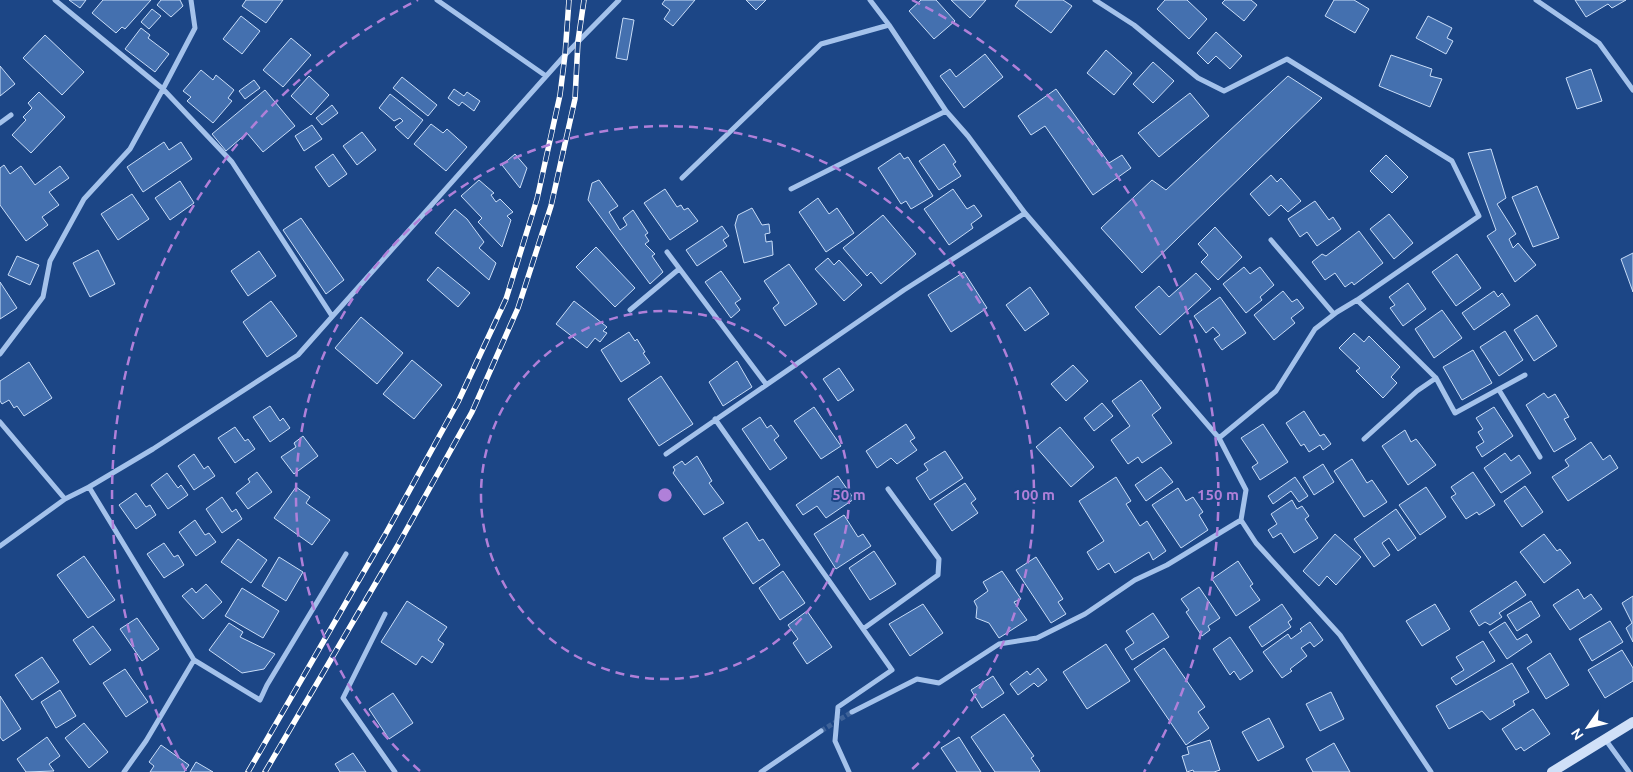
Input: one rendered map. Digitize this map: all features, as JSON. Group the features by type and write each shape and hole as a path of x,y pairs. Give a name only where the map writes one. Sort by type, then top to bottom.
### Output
{"street":[{"path":"55,0 163,89 232,162 332,316"},
{"path":"0,354 43,297 50,261 84,199 130,149 163,89 195,28 191,0"},
{"path":"437,0 546,76"},
{"path":"0,546 65,500 153,449 298,355 546,76 619,0"},
{"path":"871,0 946,111 968,136 1025,213 1219,438 1246,490 1241,520 1256,543 1340,635 1431,772"},
{"path":"1095,0 1134,25 1198,78 1224,91 1287,58 1452,161 1479,216 1314,329 1276,391 1219,438"},
{"path":"1536,0 1599,43 1633,90"},
{"path":"682,178 821,44 889,25"},
{"path":"792,189 946,111"},
{"path":"0,123 11,116"},
{"path":"666,454 904,290 1025,213"},
{"path":"1271,240 1334,314"},
{"path":"667,252 766,384"},
{"path":"630,310 679,270"},
{"path":"1357,300 1436,378 1455,413 1525,375"},
{"path":"1364,440 1417,391 1436,378"},
{"path":"1499,390 1540,456"},
{"path":"715,419 892,670 838,707 835,741 849,772"},
{"path":"0,422 65,500"},
{"path":"89,487 194,660 260,700 267,685 346,554"},
{"path":"863,629 938,575 939,560 888,489"},
{"path":"852,712 917,679 939,683 999,644 1037,638 1085,614 1135,580 1167,564 1241,520"},
{"path":"385,614 343,698 395,772"},
{"path":"124,772 146,740 194,660"},
{"path":"1552,772 1633,722"},
{"path":"761,772 821,731"},
{"path":"1605,739 1629,772"}],"building":[{"path":"69,0 86,0 80,8"},
{"path":"103,0 151,0 125,29 122,27 116,33 92,13"},
{"path":"161,0 180,0 183,6 171,17 157,5"},
{"path":"246,0 283,0 266,23 242,6"},
{"path":"665,0 695,0 673,26 664,19 670,10 662,4"},
{"path":"746,0 766,0 756,10"},
{"path":"921,0 936,0 955,21 934,39 909,11"},
{"path":"951,0 986,0 970,18"},
{"path":"1019,0 1063,0 1072,6 1051,33 1015,6"},
{"path":"1165,0 1187,0 1207,19 1189,39 1157,9"},
{"path":"1225,0 1251,0 1257,5 1244,21 1222,3"},
{"path":"1334,0 1354,0 1369,9 1355,33 1325,16"},
{"path":"1575,0 1626,0 1612,8 1608,4 1586,17"},
{"path":"152,9 161,16 149,29 141,22"},
{"path":"241,16 260,31 242,54 223,39"},
{"path":"1428,16 1452,28 1447,38 1453,41 1446,54 1416,38"},
{"path":"623,18 634,20 627,60 616,58"},
{"path":"141,28 150,35 148,38 169,54 155,72 125,49"},
{"path":"1216,32 1242,56 1230,69 1216,56 1208,64 1197,53"},
{"path":"45,35 84,72 62,95 23,58"},
{"path":"291,38 311,55 283,87 263,70"},
{"path":"1106,50 1132,73 1114,95 1087,73"},
{"path":"985,54 1003,77 964,108 940,76 950,69 956,77"},
{"path":"1391,55 1432,69 1430,76 1442,79 1430,107 1379,86"},
{"path":"1153,62 1174,81 1153,103 1133,84"},
{"path":"0,66 15,84 0,96"},
{"path":"1591,69 1602,101 1577,109 1566,78"},
{"path":"201,70 213,80 216,75 234,90 228,98 232,101 213,123 187,101 191,97 183,91"},
{"path":"309,76 329,95 311,115 291,96"},
{"path":"1288,76 1322,98 1142,273 1101,228 1152,180 1166,190"},
{"path":"402,77 437,105 428,116 393,88"},
{"path":"254,80 260,88 245,99 239,91"},
{"path":"454,89 464,96 467,92 480,101 474,111 462,102 459,106 448,98"},
{"path":"1056,89 1109,163 1122,155 1131,168 1093,195 1045,126 1031,135 1018,116"},
{"path":"265,90 295,126 263,152 247,133 226,151 212,134"},
{"path":"39,92 65,117 31,153 12,135 26,120 23,117 32,108 28,103"},
{"path":"1190,93 1209,116 1159,157 1138,133"},
{"path":"390,94 423,120 408,139 395,127 403,121 400,118 394,121 379,108"},
{"path":"332,105 338,113 322,125 316,118"},
{"path":"431,124 443,133 447,129 467,147 446,171 414,144"},
{"path":"312,125 322,139 304,151 295,136"},
{"path":"362,132 376,150 357,165 343,146"},
{"path":"164,142 169,150 181,142 192,159 143,192 127,167"},
{"path":"944,144 956,162 953,164 961,176 939,190 919,161"},
{"path":"1491,149 1506,198 1497,204 1516,234 1509,239 1513,248 1518,243 1536,265 1515,282 1487,236 1496,230 1468,153"},
{"path":"900,153 904,159 908,157 933,196 911,209 906,201 901,204 878,168"},
{"path":"333,154 347,174 329,187 315,167"},
{"path":"515,154 527,168 520,188 502,165"},
{"path":"1386,155 1408,177 1392,193 1370,171"},
{"path":"4,165 10,174 21,166 35,185 60,166 69,178 49,192 59,205 42,217 48,225 26,241 0,205 0,168"},
{"path":"1271,175 1277,182 1281,178 1301,201 1288,212 1281,205 1269,216 1250,194"},
{"path":"479,180 494,193 491,195 496,202 500,199 513,212 507,216 511,220 502,247 478,222 482,218 461,196"},
{"path":"599,180 618,206 609,212 620,230 627,225 623,218 633,210 648,233 645,235 649,241 645,244 655,254 652,256 663,272 650,284 588,200 592,183"},
{"path":"180,181 194,203 170,220 155,198"},
{"path":"1537,186 1559,238 1533,247 1512,197"},
{"path":"665,189 677,207 681,205 684,210 688,208 698,221 670,240 644,203"},
{"path":"953,189 967,209 974,205 982,216 971,224 973,228 949,245 924,209"},
{"path":"132,194 149,219 118,240 101,214"},
{"path":"818,198 829,214 837,208 854,233 826,252 799,212"},
{"path":"1315,201 1329,220 1333,217 1341,229 1317,246 1307,232 1300,237 1288,219"},
{"path":"752,208 762,225 769,224 770,233 765,234 766,242 772,241 773,255 744,263 735,225 738,215"},
{"path":"455,209 467,219 484,242 479,248 496,263 489,280 435,233"},
{"path":"1389,214 1413,243 1394,259 1370,229"},
{"path":"883,215 916,254 881,284 871,272 867,276 843,248"},
{"path":"301,218 344,280 326,294 283,230"},
{"path":"722,226 729,236 723,240 727,246 697,266 686,250"},
{"path":"1215,227 1242,257 1218,280 1201,262 1208,255 1198,244"},
{"path":"1359,231 1383,263 1354,285 1352,282 1345,287 1335,273 1325,280 1312,262 1322,254 1326,256"},
{"path":"596,247 635,288 615,307 576,267"},
{"path":"98,250 115,284 90,297 73,263"},
{"path":"259,251 276,276 248,296 231,271"},
{"path":"1633,253 1633,292 1621,259"},
{"path":"1457,254 1481,288 1456,306 1432,272"},
{"path":"17,256 39,265 30,285 8,275"},
{"path":"828,258 834,265 839,260 862,285 844,301 815,269"},
{"path":"789,264 817,304 785,326 773,308 779,303 764,281"},
{"path":"438,267 470,293 458,307 427,280"},
{"path":"1244,267 1250,274 1260,267 1274,285 1260,297 1262,300 1246,313 1223,284"},
{"path":"721,271 741,299 735,303 740,310 731,318 705,282"},
{"path":"964,272 987,308 951,332 928,295"},
{"path":"1196,273 1211,289 1160,335 1135,307 1159,286 1169,297"},
{"path":"0,282 17,308 0,319"},
{"path":"1408,283 1426,309 1403,326 1390,308 1395,305 1389,297"},
{"path":"1030,287 1049,314 1025,331 1006,305"},
{"path":"1283,291 1292,302 1297,299 1304,308 1291,318 1295,323 1274,340 1254,315"},
{"path":"1494,291 1498,297 1502,293 1510,305 1474,330 1462,313"},
{"path":"1220,297 1246,333 1222,350 1214,339 1220,335 1213,327 1206,333 1194,316"},
{"path":"271,301 297,336 267,357 243,322"},
{"path":"574,301 607,327 603,331 607,333 600,342 595,338 587,348 556,324"},
{"path":"1442,310 1462,338 1434,358 1415,329"},
{"path":"1537,315 1557,346 1534,361 1514,330"},
{"path":"361,317 403,353 377,384 335,348"},
{"path":"1505,331 1523,360 1499,376 1480,347"},
{"path":"629,332 635,341 637,339 650,363 621,382 601,350"},
{"path":"1354,333 1364,342 1369,336 1400,367 1391,377 1397,383 1383,398 1356,371 1360,368 1339,348"},
{"path":"1473,350 1492,383 1462,400 1443,367"},
{"path":"412,360 442,385 414,419 383,394"},
{"path":"737,361 752,387 723,406 709,382"},
{"path":"29,362 52,398 24,416 17,406 14,408 9,400 2,404 0,401 0,381"},
{"path":"1073,365 1088,381 1066,401 1051,384"},
{"path":"839,368 854,390 838,401 823,379"},
{"path":"661,376 693,424 659,446 628,399"},
{"path":"1141,380 1161,408 1152,415 1172,443 1142,463 1138,457 1128,464 1111,440 1130,426 1112,401"},
{"path":"1544,393 1548,398 1555,394 1569,417 1564,419 1576,439 1554,452 1526,405"},
{"path":"1102,403 1113,416 1094,431 1084,418"},
{"path":"270,406 280,421 283,418 290,428 270,442 253,417"},
{"path":"814,407 841,446 821,459 794,421"},
{"path":"1494,407 1513,436 1482,457 1476,447 1484,442 1478,432 1483,429 1476,418"},
{"path":"1304,411 1320,436 1324,434 1331,444 1323,450 1320,445 1309,452 1304,444 1301,446 1286,423"},
{"path":"760,417 767,428 771,425 779,436 774,440 787,458 770,470 742,429"},
{"path":"906,424 915,438 910,441 917,450 897,464 891,458 877,468 866,451"},
{"path":"1263,424 1288,462 1260,480 1252,467 1258,463 1241,438"},
{"path":"235,427 245,441 248,439 255,449 235,463 218,438"},
{"path":"1060,427 1094,467 1071,487 1036,447"},
{"path":"1405,430 1411,442 1416,439 1436,465 1408,485 1382,446"},
{"path":"303,436 318,456 294,474 281,457 296,447 294,443"},
{"path":"1591,442 1603,460 1610,455 1618,468 1568,501 1552,477 1569,466 1565,460"},
{"path":"945,451 963,478 930,500 916,478 928,470 924,464"},
{"path":"1505,453 1511,461 1519,455 1531,473 1501,493 1484,468"},
{"path":"194,454 204,469 208,466 215,476 194,490 178,466"},
{"path":"697,456 712,481 709,483 724,503 704,515 673,473 675,470 673,467 682,461 685,465"},
{"path":"1352,459 1367,483 1372,480 1387,502 1364,517 1334,471"},
{"path":"1323,464 1334,482 1314,495 1303,477"},
{"path":"1161,467 1173,482 1146,501 1135,485"},
{"path":"257,472 272,492 248,509 236,493 250,482 248,479"},
{"path":"1473,472 1495,505 1479,515 1477,512 1466,519 1451,497 1456,494 1451,487"},
{"path":"167,473 178,488 181,485 188,495 168,509 151,485"},
{"path":"838,476 854,499 826,518 817,506 803,515 796,505"},
{"path":"1116,477 1131,501 1126,504 1140,526 1147,521 1166,551 1153,560 1149,552 1115,573 1109,563 1098,570 1087,552 1104,541 1079,501"},
{"path":"1295,477 1308,496 1299,502 1291,491 1273,504 1268,496"},
{"path":"965,483 976,499 971,503 978,513 952,531 934,504"},
{"path":"1525,486 1543,512 1522,527 1504,501"},
{"path":"296,487 310,497 306,503 330,520 312,545 274,518"},
{"path":"1426,487 1446,517 1420,535 1399,505"},
{"path":"1178,488 1186,501 1193,497 1203,512 1199,515 1208,530 1181,548 1152,505"},
{"path":"136,493 146,507 150,505 156,515 136,529 119,505"},
{"path":"222,497 232,512 236,509 242,519 222,533 206,509"},
{"path":"1292,500 1297,509 1302,506 1309,516 1305,519 1318,538 1294,553 1281,533 1273,538 1268,530 1277,524 1271,514"},
{"path":"1396,509 1416,538 1398,551 1389,538 1382,543 1390,555 1374,567 1354,539"},
{"path":"844,515 858,537 863,534 871,546 836,569 814,534"},
{"path":"195,520 205,535 209,533 216,542 196,556 179,532"},
{"path":"747,522 759,541 763,539 780,565 753,584 723,538"},
{"path":"1335,534 1361,557 1336,585 1327,576 1319,586 1303,571"},
{"path":"1544,534 1557,551 1560,549 1571,563 1544,583 1520,552"},
{"path":"238,539 267,560 251,583 221,562"},
{"path":"164,543 174,557 178,555 184,565 164,578 147,554"},
{"path":"874,551 896,584 870,600 849,568"},
{"path":"84,556 115,600 88,618 57,575"},
{"path":"279,557 303,572 286,601 262,586"},
{"path":"1036,557 1063,599 1058,602 1066,614 1051,623 1016,570"},
{"path":"1238,561 1253,584 1250,586 1260,600 1236,616 1212,579"},
{"path":"783,571 805,603 780,620 759,588"},
{"path":"1002,571 1021,599 1014,602 1027,620 999,638 989,623 976,618 977,607 974,601 988,591 983,582"},
{"path":"1516,581 1526,595 1499,613 1502,617 1490,625 1485,622 1479,626 1470,611"},
{"path":"206,584 222,602 203,619 182,596 192,588 196,593"},
{"path":"1199,587 1220,618 1208,626 1210,630 1202,636 1186,612 1189,610 1181,599"},
{"path":"242,588 279,611 263,638 225,616"},
{"path":"1578,589 1584,599 1591,594 1602,609 1570,630 1553,605"},
{"path":"1633,596 1633,642 1626,628 1632,623 1622,603"},
{"path":"407,601 447,627 438,640 444,644 432,663 422,656 416,665 381,642"},
{"path":"1531,601 1540,616 1517,631 1507,615"},
{"path":"923,604 943,633 910,656 889,624"},
{"path":"1282,604 1292,619 1288,622 1291,627 1262,647 1249,627"},
{"path":"1435,604 1450,629 1422,646 1406,621"},
{"path":"807,611 832,647 807,664 793,643 798,639 788,625"},
{"path":"1153,613 1169,637 1132,660 1125,649 1134,643 1126,631"},
{"path":"137,618 159,649 142,661 120,629"},
{"path":"1610,621 1623,642 1592,661 1579,639"},
{"path":"1310,622 1323,640 1314,647 1310,642 1301,648 1307,656 1282,678 1263,652 1288,634 1291,639"},
{"path":"1505,622 1517,640 1527,634 1532,642 1507,659 1489,632"},
{"path":"229,623 243,632 240,637 275,654 264,669 242,673 209,650"},
{"path":"93,626 111,650 90,665 73,640"},
{"path":"1230,637 1253,671 1240,680 1234,671 1230,675 1213,649"},
{"path":"1483,641 1495,661 1456,685 1451,678 1464,670 1456,657"},
{"path":"1106,644 1130,681 1087,709 1063,672"},
{"path":"1164,648 1205,707 1198,712 1209,728 1186,745 1134,669"},
{"path":"1622,650 1633,668 1633,681 1605,698 1588,670"},
{"path":"1550,653 1569,685 1546,699 1527,668"},
{"path":"42,657 59,682 32,700 15,675"},
{"path":"1512,663 1529,692 1513,701 1515,705 1490,720 1482,711 1449,729 1436,706"},
{"path":"1038,668 1047,680 1038,687 1034,683 1018,695 1010,684 1027,671 1030,675"},
{"path":"125,669 148,702 126,717 103,683"},
{"path":"993,676 1004,693 982,708 971,690"},
{"path":"60,690 76,716 56,728 41,702"},
{"path":"1331,692 1344,719 1320,731 1306,704"},
{"path":"393,693 413,723 389,739 369,709"},
{"path":"0,696 21,729 3,741 0,737"},
{"path":"1533,709 1550,734 1524,751 1521,747 1516,750 1502,729"},
{"path":"1004,714 1034,756 1031,758 1039,772 995,772 971,737"},
{"path":"1269,718 1284,747 1258,761 1242,732"},
{"path":"84,723 108,752 89,768 65,738"},
{"path":"47,737 60,756 49,764 54,771 26,772 17,759"},
{"path":"959,737 981,772 957,772 941,748"},
{"path":"1210,740 1220,770 1214,772 1194,772 1193,770 1187,772 1182,756 1189,754 1187,747"},
{"path":"1334,743 1350,772 1313,772 1306,759"},
{"path":"161,745 189,765 184,772 150,772 154,766 149,762"},
{"path":"353,753 366,772 340,772 335,764"},
{"path":"196,762 213,772 190,772"}],"tunnel":[{"path":"821,731 852,712"}],"railway":[{"path":"248,772 385,535 458,402 506,299 537,199 560,95 569,0"},
{"path":"265,772 398,545 472,412 518,308 551,206 575,99 578,41 584,0"}]}
